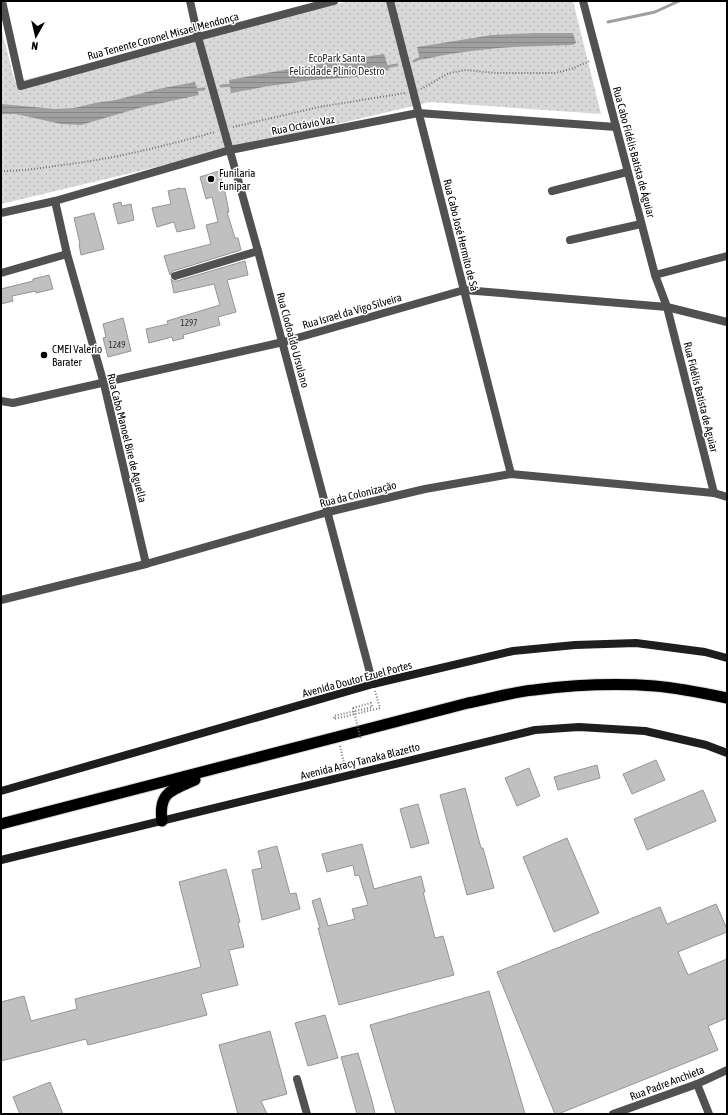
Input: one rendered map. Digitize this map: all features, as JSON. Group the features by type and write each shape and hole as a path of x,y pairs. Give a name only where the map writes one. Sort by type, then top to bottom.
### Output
{"highway":[{"path":"1,824 468,703 533,690 578,686 640,686 691,691 727,698"},
{"path":"162,821 160,808 162,801 167,794 176,788 230,764"}],"main road":[{"name":"Avenida Doutor Ezuel Portes","path":"1,791 373,684 513,651 575,645 636,643 706,652 727,658"},
{"name":"Avenida Aracy Tanaka Blazetto","path":"1,860 535,730 579,727 645,731 706,745 727,753"}],"street":[{"name":"Rua Tenente Coronel Misael Mendonça","path":"2,1 21,86 334,1"},
{"name":"Rua Clodoaldo Ursulano","path":"190,1 198,37 283,342 373,684"},
{"name":"Rua Cabo José Hermito de Sá","path":"390,1 511,474"},
{"name":"Rua Cabo Fidélis Batista de Águiar","path":"584,1 641,224 655,275 667,307"},
{"name":"Rua Octávio Vaz","path":"1,213 54,201 230,150 418,113 616,126"},
{"path":"552,191 627,172"},
{"name":"Rua Cabo Manoel Bire de Aguella","path":"54,201 67,254 104,384 146,564"},
{"path":"570,240 641,224"},
{"path":"175,276 258,251"},
{"path":"1,273 67,254"},
{"path":"655,275 727,256"},
{"name":"Rua Israel da Vigo Silveira","path":"1,401 14,403 104,384 283,342 464,290 667,307 727,322"},
{"name":"Rua Fidélis Batista de Aguiar","path":"667,307 714,493"},
{"name":"Rua da Colonização","path":"1,600 146,564 328,512 425,489 511,474 714,493 727,497"},
{"name":"Rua Padre Anchieta","path":"614,1114 697,1084 727,1070"},
{"path":"297,1079 307,1114"},
{"path":"697,1084 709,1114"}],"path":[{"path":"1,171 23,170 99,160 149,150 224,129 319,107 413,92 449,73 466,70 496,73 555,73 571,69 598,58"},
{"path":"367,738 361,740 353,708 371,703 372,707 334,716 334,719 380,708 373,684"},
{"path":"359,736 366,735"},
{"path":"339,741 348,776"}],"green space":[{"name":"EcoPark Santa Felicidade Plínio Destro","path":"349,1 573,1 601,114 430,102 1,204 1,28 15,82"}],"shaded area":[{"path":"573,33 576,43 572,45 477,50 420,60 417,47 492,35"},
{"path":"384,54 389,70 357,77 313,80 231,93 229,80 287,69"},
{"path":"195,82 199,95 139,108 81,125 61,124 16,114 1,114 1,104 55,109 74,108"}],"building":[{"path":"219,171 229,212 227,212 235,238 238,238 241,250 173,271 170,275 164,256 211,244 206,225 218,222 212,197 206,199 200,177"},
{"path":"185,188 195,228 177,232 174,222 157,227 152,208 171,204 168,191"},
{"path":"121,202 122,206 131,204 134,220 118,224 113,204"},
{"path":"94,213 104,249 81,255 74,218"},
{"path":"245,261 248,275 227,280 236,312 218,317 220,325 183,335 184,338 173,341 172,337 149,343 146,329 168,324 167,321 220,305 214,284 174,293 171,279 173,281 177,281"},
{"path":"49,275 53,289 12,296 13,301 1,304 1,289 33,281 33,279"},
{"path":"123,318 131,351 108,357 103,338 106,337 103,324"},
{"path":"656,760 665,780 632,794 623,774"},
{"path":"597,765 600,778 558,790 554,777"},
{"path":"529,768 540,796 517,806 505,778"},
{"path":"465,788 481,848 483,848 494,888 467,895 440,795"},
{"path":"703,790 716,821 647,850 634,819"},
{"path":"418,804 429,843 411,848 400,809"},
{"path":"567,838 599,913 554,932 523,857"},
{"path":"362,844 374,889 421,876 425,892 423,892 435,938 443,936 454,975 339,1005 312,901 320,898 328,926 355,919 352,909 368,905 359,875 355,876 353,865 327,872 322,854"},
{"path":"277,846 290,894 296,893 300,909 262,920 252,870 262,868 258,851"},
{"path":"226,869 240,922 238,923 244,947 229,950 238,985 201,994 207,1015 88,1045 86,1039 1,1061 1,1002 24,996 31,1021 77,1009 75,999 201,967 179,882"},
{"path":"716,904 727,932 678,952 688,975 727,959 727,1018 708,1026 718,1050 555,1114 497,972 660,907 667,924"},
{"path":"489,991 525,1114 396,1114 370,1025"},
{"path":"325,1015 338,1058 308,1066 295,1023"},
{"path":"270,1031 287,1094 261,1101 267,1114 238,1114 219,1045"},
{"path":"358,1053 375,1114 357,1114 341,1057"},
{"path":"50,1082 63,1114 20,1114 13,1097"}],"waterway":[{"path":"608,22 655,12 679,1"},
{"path":"414,61 422,57"},
{"path":"385,67 397,65"},
{"path":"221,86 233,85"},
{"path":"194,90 204,89"}],"place":[{"name":"Funilaria Funipar","path":"211,179"},
{"name":"CMEI Valerio Barater","path":"44,355"}]}
